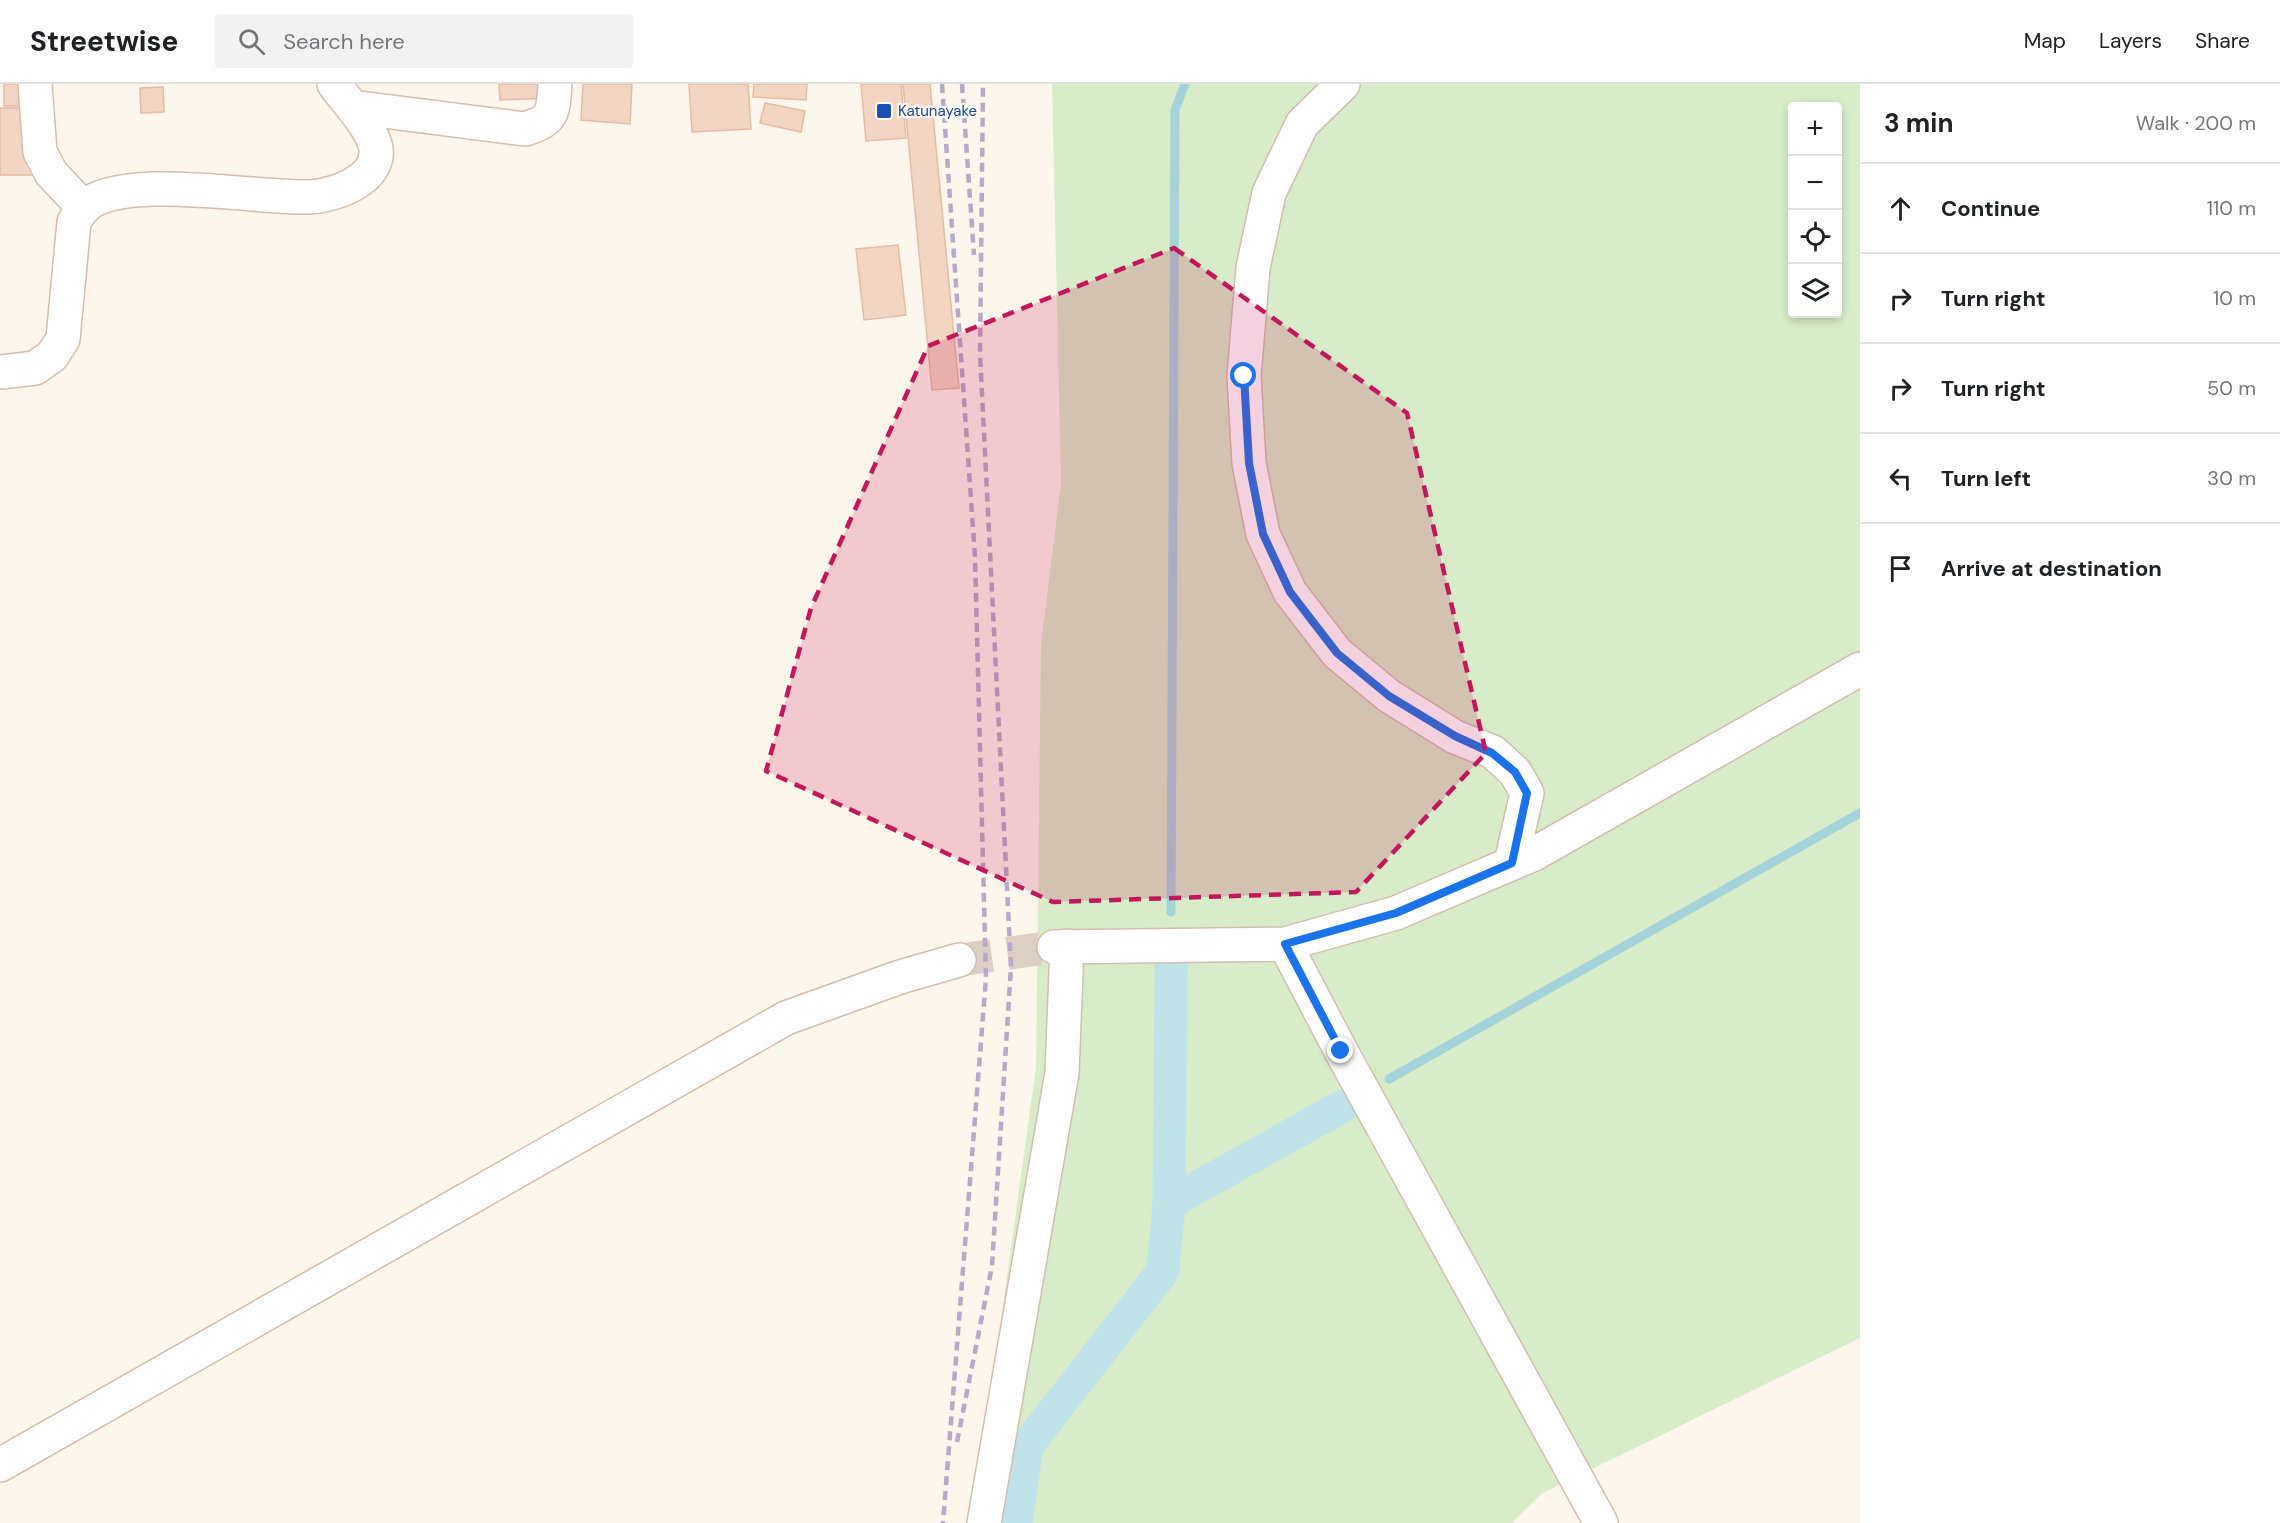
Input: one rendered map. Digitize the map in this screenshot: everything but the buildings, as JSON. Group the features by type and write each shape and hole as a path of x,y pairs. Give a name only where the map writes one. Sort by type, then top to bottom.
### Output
{"street":[{"path":"35,84 40,152 51,173 84,208"},
{"path":"343,95 525,129 543,124 549,116 554,105 555,84"},
{"path":"1343,84 1302,124 1269,193 1253,268 1244,376 1249,463 1263,534 1290,592 1337,653 1389,696 1455,736 1492,753 1515,772 1527,793 1512,863"},
{"path":"0,372 34,368 52,357 63,339 74,222 84,208 98,199 120,193 176,188 309,197 335,194 366,174 375,163 376,147 368,129 343,95"},
{"path":"984,1523 1062,1073 1060,946 1285,944 1396,913 1533,854 1860,669"},
{"path":"1285,944 1346,1061 1601,1523"},
{"path":"0,1466 786,1018 900,977 959,960"}],"highlighted area":[{"path":"1174,248 1407,413 1486,753 1356,892 1053,902 766,771 811,608 928,346"}],"green space":[{"path":"1052,84 1860,84 1860,1338 1541,1494 1512,1523 973,1523 1036,1067 1041,644 1061,483"}],"waterway":[{"path":"1171,912 1175,110 1185,84"},
{"path":"1389,1079 1860,813"},
{"path":"1016,1523 1027,1446 1163,1271 1169,1203 1171,965"},
{"path":"1169,1203 1343,1106"}],"tunnel":[{"path":"959,960 1054,947"}],"railway":[{"path":"942,84 975,557 986,978 943,1523"},
{"path":"962,84 974,255"},
{"path":"957,1442 992,1266 1011,967 980,354 983,84"}],"place":[{"name":"Katunayake","path":"884,111"}],"route":[{"path":"1244,376 1249,463 1263,534 1290,592 1337,653 1389,696 1455,736 1492,753 1515,772 1527,793 1512,863 1396,913 1285,944 1341,1051"}]}
